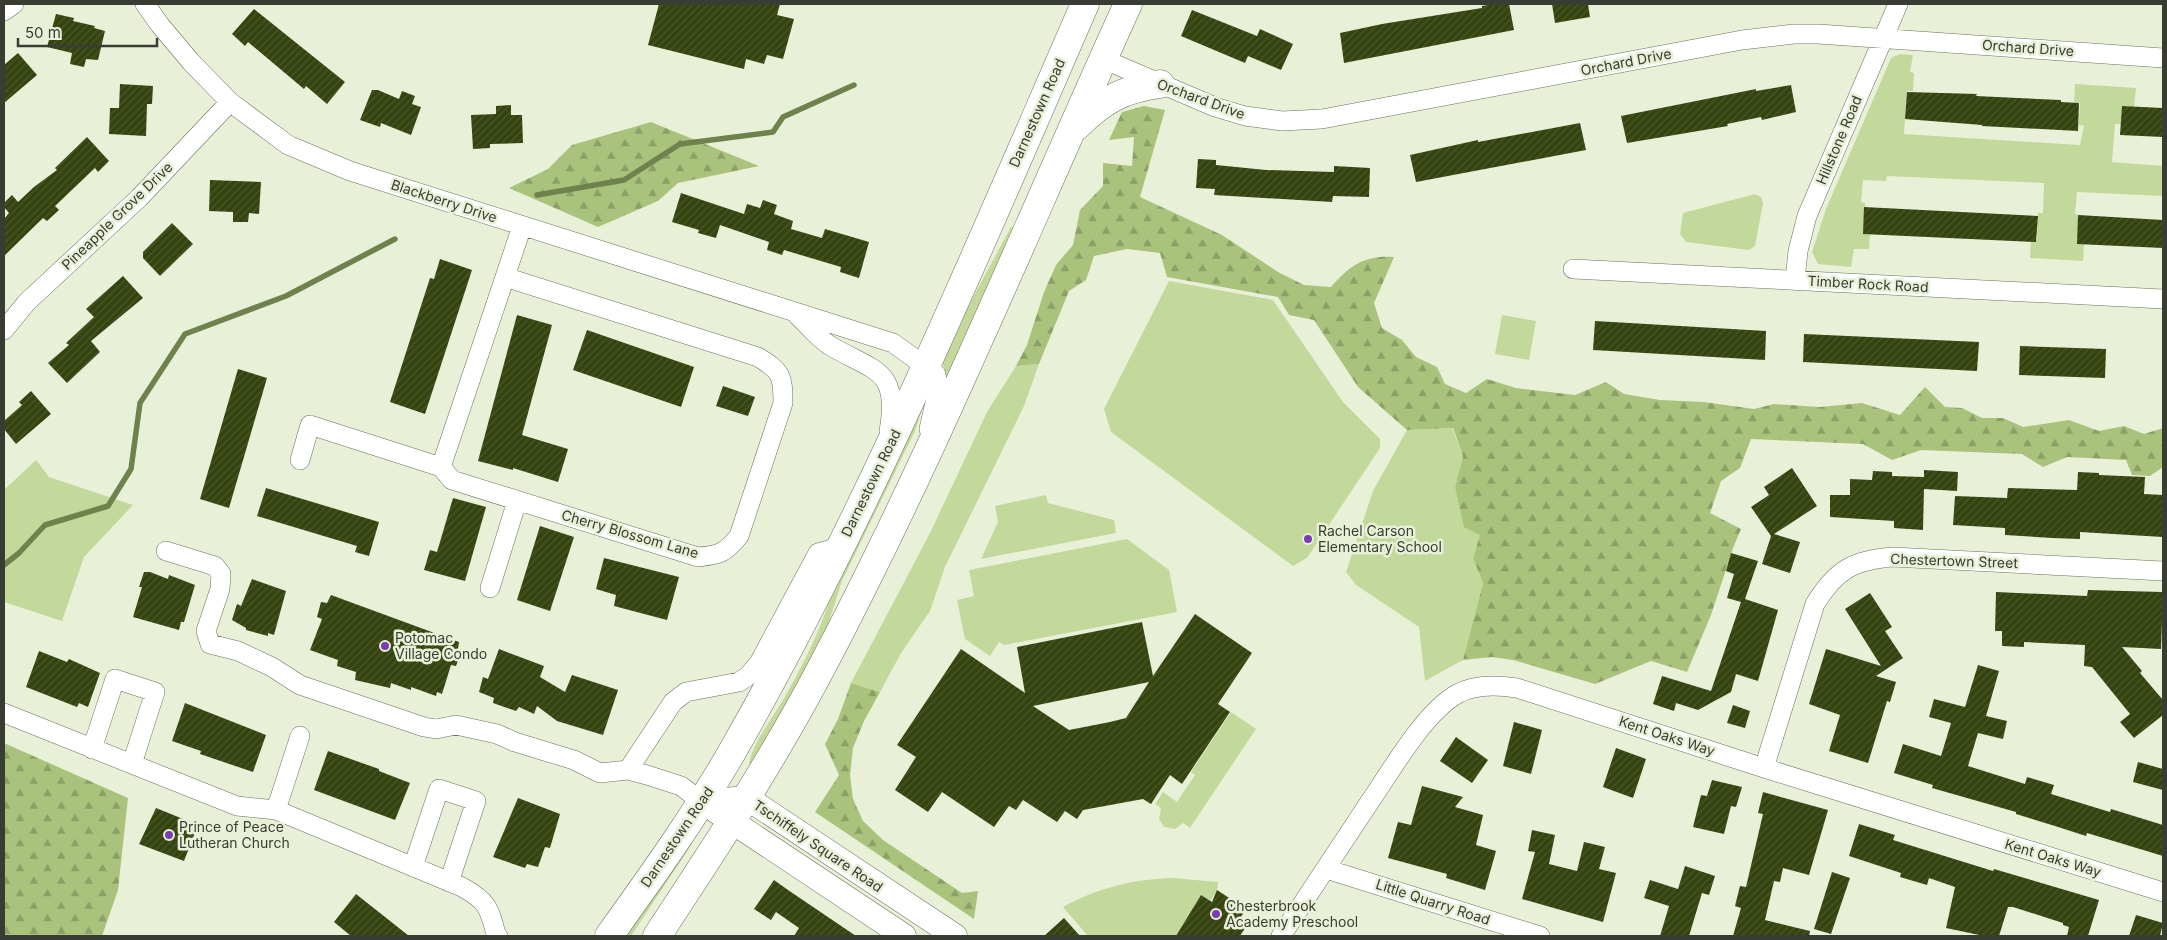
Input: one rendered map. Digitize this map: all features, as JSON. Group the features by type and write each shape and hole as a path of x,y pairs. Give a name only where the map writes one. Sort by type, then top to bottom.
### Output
{"main road":[{"name":"Darnestown Road","path":"609,936 702,802 783,659 885,455 1086,4"},
{"path":"1103,59 1101,31 1108,4"},
{"path":"657,936 747,798 816,677 920,467 1128,4"},
{"path":"976,253 1008,221 1069,91 1086,72 1103,59"},
{"path":"1070,132 1094,109 1115,96 1135,87 1160,84"}],"street":[{"path":"4,10 14,4"},
{"name":"Blackberry Drive","path":"145,4 160,26 191,62 230,102 288,146 350,171 893,343 926,365 936,374 939,381 920,467"},
{"name":"Hillstone Road","path":"1795,280 1798,251 1807,216 1898,4"},
{"name":"Orchard Drive","path":"1103,59 1214,107 1245,116 1270,120 1308,120 1769,36 1818,34 1883,37 2163,58"},
{"name":"Pineapple Grove Drive","path":"4,330 28,302 139,198 230,102"},
{"path":"300,460 310,425 441,467 522,226"},
{"name":"Timber Rock Road","path":"1573,269 2163,299"},
{"name":"Cherry Blossom Lane","path":"441,467 452,480 698,557 719,555 739,536 783,403 783,382 775,367 758,357 505,277"},
{"name":"Blackberry Drive","path":"795,313 827,344 875,370 888,382 893,407 885,455"},
{"path":"490,588 517,501"},
{"path":"628,770 673,702 686,692 739,682 748,676 759,663 818,553 840,547"},
{"path":"166,551 215,566 221,574 220,588 206,631 210,644 238,651 300,684 424,728 436,729 456,726 497,734 515,742 574,760 600,773 628,770 647,774 680,786 702,802"},
{"name":"Chestertown Street","path":"1764,768 1815,604 1827,585 1842,572 1856,564 1874,559 1893,557 2163,571"},
{"path":"92,749 115,678 155,692 132,764"},
{"name":"Kent Oaks Way","path":"1281,936 1396,762 1428,721 1458,693 1481,686 1499,685 1517,688 1764,768 2163,892"},
{"path":"4,713 238,806 276,810 449,882 480,897 491,914 498,936"},
{"path":"276,810 300,736"},
{"path":"413,866 439,789 476,801 449,882"},
{"name":"Tschiffely Square Road","path":"702,802 747,798 955,936"},
{"name":"Tschiffely Square Road","path":"702,802 904,936"},
{"name":"Little Quarry Road","path":"1326,869 1540,936"}],"green space":[{"path":"1900,54 1913,55 1910,72 1914,73 1913,91 1907,91 1904,134 2080,145 2084,126 2079,125 2080,103 2074,102 2075,84 2136,88 2134,107 2122,106 2121,124 2115,124 2112,162 2163,166 2163,196 2077,192 2075,214 2079,215 2078,242 2084,243 2083,261 2030,258 2031,240 2037,240 2038,213 2043,213 2044,183 1887,176 1886,181 1863,180 1861,202 1865,203 1864,231 1870,231 1869,249 1854,249 1851,267 1818,264 1812,252 1826,209 1891,58"},
{"path":"1144,106 1165,110 1140,197 1222,235 1278,272 1304,285 1331,287 1352,267 1359,263 1375,258 1394,257 1374,303 1382,328 1402,340 1416,357 1437,367 1445,384 1466,393 1487,379 1516,388 1575,395 1606,382 1624,394 1660,400 1704,402 1754,409 1774,404 1820,407 1862,403 1900,415 1925,387 1945,407 1962,408 1982,418 2003,418 2023,427 2069,420 2099,431 2124,426 2144,434 2163,428 2163,467 2150,476 2132,475 2126,460 2067,457 2043,467 2022,454 1921,450 1892,460 1863,444 1751,439 1740,468 1721,481 1710,513 1741,529 1711,615 1687,672 1651,661 1595,684 1513,660 1492,657 1463,660 1483,583 1473,558 1480,535 1464,527 1455,487 1463,456 1453,428 1407,430 1358,387 1314,320 1289,315 1278,297 1167,277 1160,253 1127,249 1094,256 1086,280 1069,291 1039,364 1016,366 1027,345 1044,292 1056,265 1073,245 1080,210 1103,186 1103,163 1132,166 1134,137 1109,140 1122,112"},
{"path":"651,122 759,166 678,183 658,201 598,227 509,188 548,169 572,145"},
{"path":"1755,194 1761,197 1763,203 1755,246 1749,250 1686,242 1680,234 1683,213"},
{"path":"1011,227 1015,228 945,384 945,371 939,360"},
{"path":"1169,281 1273,300 1343,402 1380,439 1380,448 1307,558 1293,566 1111,432 1104,409"},
{"path":"1502,315 1536,321 1529,360 1495,354"},
{"path":"1039,364 1024,406 945,567 930,611 901,653 880,692 851,683 930,533 987,412 1016,366"},
{"path":"926,397 915,431 842,581 825,634 759,753 749,764 758,739 783,700 810,649 831,595"},
{"path":"1452,428 1463,456 1455,487 1480,535 1473,558 1483,583 1463,660 1425,681 1419,627 1356,585 1346,572 1373,491 1407,430"},
{"path":"36,460 49,477 133,505 84,557 62,621 4,602 4,490"},
{"path":"1046,495 1048,503 1114,520 1116,533 981,559 998,522 995,506"},
{"path":"1127,539 1169,570 1177,612 1004,645 999,642 990,656 965,639 957,600 974,596 969,570"},
{"path":"851,683 880,692 864,721 853,748 850,775 853,799 863,821 883,840 962,893 978,891 974,919 815,812 839,775 825,744 838,719"},
{"path":"1231,712 1256,729 1190,828 1183,823 1175,829 1164,827 1159,819 1161,808 1155,804 1163,792 1177,802 1195,775 1191,772"},
{"path":"4,743 128,798 118,890 102,936 4,936"},
{"path":"693,836 692,843 684,856 631,936 623,936"},
{"path":"1173,878 1218,882 1217,891 1210,901 1201,895 1179,932 1185,936 1088,936 1063,907 1076,900 1116,886 1144,880"}],"building":[{"path":"659,4 780,4 777,15 794,19 783,59 767,55 764,64 746,59 744,69 648,45"},
{"path":"1509,4 1514,30 1344,63 1340,33 1382,24 1482,8 1482,6"},
{"path":"1552,4 1588,4 1590,17 1555,23"},
{"path":"254,9 345,82 327,104 306,86 304,89 248,42 245,46 232,34"},
{"path":"1192,10 1257,36 1260,29 1293,44 1281,70 1248,56 1245,63 1181,36"},
{"path":"56,14 74,18 73,21 95,26 94,28 105,31 98,60 86,59 84,67 70,64 72,53 47,47"},
{"path":"18,53 37,75 4,103 4,65"},
{"path":"120,84 153,86 152,104 147,104 146,136 109,134 110,108 119,108"},
{"path":"1791,85 1796,112 1762,120 1761,117 1727,124 1728,126 1627,143 1621,116 1756,89 1756,91"},
{"path":"372,90 378,90 399,99 402,91 415,96 412,104 421,107 411,135 381,123 380,127 360,120"},
{"path":"1907,92 1977,94 1976,96 2061,100 2061,102 2079,103 2078,131 1982,126 1905,119"},
{"path":"511,105 511,115 522,115 523,143 490,144 490,148 473,149 471,115 496,114 496,106"},
{"path":"2122,106 2163,108 2163,137 2120,135"},
{"path":"1580,123 1586,150 1416,182 1410,155 1478,140 1478,142"},
{"path":"87,137 109,161 98,172 95,168 55,206 59,210 47,221 43,218 4,256 4,219 9,213 4,207 4,203 12,195 18,202 57,170 55,168"},
{"path":"1198,159 1216,160 1216,165 1266,170 1334,172 1334,166 1370,168 1369,197 1333,196 1332,202 1214,195 1215,189 1196,188"},
{"path":"210,180 261,182 259,214 249,213 248,222 233,222 233,212 209,211"},
{"path":"681,193 744,214 747,204 760,208 763,200 777,205 774,214 793,221 791,229 822,238 825,229 869,242 859,278 840,272 841,267 784,250 782,255 767,250 769,242 720,225 716,238 698,233 699,230 672,222"},
{"path":"1864,207 2038,216 2036,242 1863,234"},
{"path":"2078,215 2163,220 2163,248 2077,244"},
{"path":"172,223 193,244 160,276 143,258 143,252"},
{"path":"440,259 472,270 425,414 390,402 430,278 434,279"},
{"path":"123,276 143,298 91,341 100,352 67,383 48,363 69,345 66,343 94,317 86,309"},
{"path":"517,315 552,325 522,435 568,449 558,482 513,468 513,470 478,461"},
{"path":"1595,321 1766,331 1765,360 1593,350"},
{"path":"587,330 694,367 681,407 573,370"},
{"path":"1804,334 1979,342 1977,371 1803,362"},
{"path":"2020,346 2106,349 2105,378 2019,375"},
{"path":"238,369 267,378 229,508 200,499"},
{"path":"723,386 755,397 748,416 716,406"},
{"path":"31,391 51,414 16,444 4,429 4,421 22,405 19,402"},
{"path":"1792,468 1817,506 1774,534 1800,542 1790,573 1762,564 1771,536 1751,507 1769,495 1764,487"},
{"path":"1924,470 1958,472 1957,491 1924,489 1923,530 1894,528 1894,521 1830,517 1830,495 1850,495 1850,479 1872,480 1873,471 1892,472 1892,476 1924,477"},
{"path":"2078,472 2145,477 2144,494 2163,495 2163,537 2080,532 2080,539 2052,538 2005,535 2005,528 1953,525 1955,496 2007,498 2008,488 2077,490"},
{"path":"266,488 379,522 369,556 355,552 357,546 257,516"},
{"path":"453,498 486,507 465,581 424,570 430,550 437,552"},
{"path":"540,526 574,537 550,611 517,600"},
{"path":"1731,553 1758,561 1745,599 1778,610 1758,681 1736,674 1731,692 1698,710 1676,703 1674,711 1653,704 1662,676 1711,691 1741,602 1727,598 1734,574 1726,571"},
{"path":"604,558 679,577 667,620 614,606 616,595 596,589"},
{"path":"144,572 150,572 168,579 169,575 195,585 184,622 181,622 179,630 133,617 142,587 139,587"},
{"path":"252,579 286,591 274,635 268,633 268,636 246,630 246,628 232,620 237,604 241,606"},
{"path":"2088,590 2163,592 2161,649 2122,647 2142,671 2140,673 2163,700 2163,715 2134,738 2120,722 2130,714 2092,667 2084,666 2085,645 2024,642 2024,647 2002,646 2002,631 1995,631 1996,592 2087,596"},
{"path":"1870,593 1892,627 1885,631 1903,658 1876,676 1896,682 1890,702 1887,701 1868,763 1829,751 1840,715 1809,704 1826,649 1881,666 1845,609"},
{"name":"Potomac Village Condo","path":"331,595 459,642 458,649 462,650 456,666 451,665 442,694 437,692 436,696 411,687 411,690 391,683 390,688 355,680 356,672 337,666 338,660 310,650 322,619 317,617 321,602 327,603"},
{"path":"1195,614 1252,653 1218,704 1230,712 1182,784 1170,775 1151,804 1143,799 1083,810 1077,819 1065,811 1057,822 1023,800 1016,810 1009,806 994,827 942,792 928,812 895,790 916,757 897,745 961,649 1025,693 1017,647 1142,622 1153,676","holes":["1149,682 1126,718 1069,730 1033,706"]},
{"path":"499,649 544,666 540,677 565,692 572,675 618,690 603,735 557,721 537,706 534,714 519,707 516,711 493,703 494,698 479,692 483,677 488,679"},
{"path":"39,651 67,662 69,659 100,673 88,707 79,703 77,707 26,687"},
{"path":"1978,665 1999,671 1986,716 2007,721 2003,739 1978,733 1968,766 2025,784 2027,777 2054,785 2051,794 2110,812 2111,809 2163,825 2163,856 2087,833 2086,836 2016,814 2016,812 1932,788 1933,785 1894,773 1903,744 1941,756 1951,723 1929,717 1934,699 1965,707"},
{"path":"185,703 266,735 253,772 200,754 201,751 172,741"},
{"path":"1733,705 1750,711 1745,728 1727,723"},
{"path":"1514,722 1542,730 1531,774 1503,766"},
{"path":"1456,737 1488,760 1472,783 1440,761"},
{"path":"1616,748 1646,759 1633,798 1603,787"},
{"path":"328,751 379,769 379,771 410,783 395,820 314,790"},
{"path":"2138,762 2163,769 2163,790 2133,782"},
{"path":"1712,780 1742,787 1736,807 1731,806 1724,834 1693,827 1701,795 1707,796"},
{"path":"1422,786 1463,797 1455,807 1483,815 1476,845 1496,851 1485,890 1446,878 1447,874 1388,858 1398,822 1411,825"},
{"path":"1763,792 1828,810 1809,875 1783,868 1780,882 1774,881 1765,920 1810,931 1809,936 1733,936 1741,908 1735,906 1740,886 1746,887 1763,814 1758,813"},
{"path":"518,798 560,814 550,848 545,847 538,867 527,864 525,868 493,857"},
{"name":"Prince of Peace Lutheran Church","path":"156,808 198,825 184,861 139,844"},
{"path":"1859,824 1895,835 1893,840 1993,871 1994,869 2099,900 2088,936 2067,936 2069,927 2063,925 2063,923 2013,907 2008,907 1999,936 1984,936 1946,928 1955,887 1929,878 1927,885 1900,877 1901,873 1849,856"},
{"path":"1532,830 1555,835 1549,864 1577,871 1584,842 1605,847 1599,869 1616,873 1603,922 1522,899 1535,852 1528,851"},
{"path":"1685,866 1715,876 1709,895 1702,893 1689,936 1660,936 1669,906 1644,898 1650,880 1678,889"},
{"path":"1832,872 1850,878 1831,934 1814,929"},
{"path":"774,880 856,936 794,936 799,928 776,912 771,920 754,909"},
{"name":"Chesterbrook Academy Preschool","path":"1217,890 1246,909 1239,920 1247,925 1240,936 1176,936 1201,895 1212,902"},
{"path":"356,894 409,936 351,936 334,922"},
{"path":"2136,915 2163,923 2160,936 2129,936"},
{"path":"1064,918 1080,936 1044,936"}],"waterway":[{"path":"537,195 624,180 680,144 773,132 783,117 854,85"},
{"path":"4,565 19,553 45,525 108,506 131,469 140,403 185,334 286,296 395,239"}],"place":[{"name":"Rachel Carson Elementary School","path":"1308,539"},
{"name":"Potomac Village Condo","path":"385,646"},
{"name":"Prince of Peace Lutheran Church","path":"169,835"},
{"name":"Chesterbrook Academy Preschool","path":"1216,914"}]}
